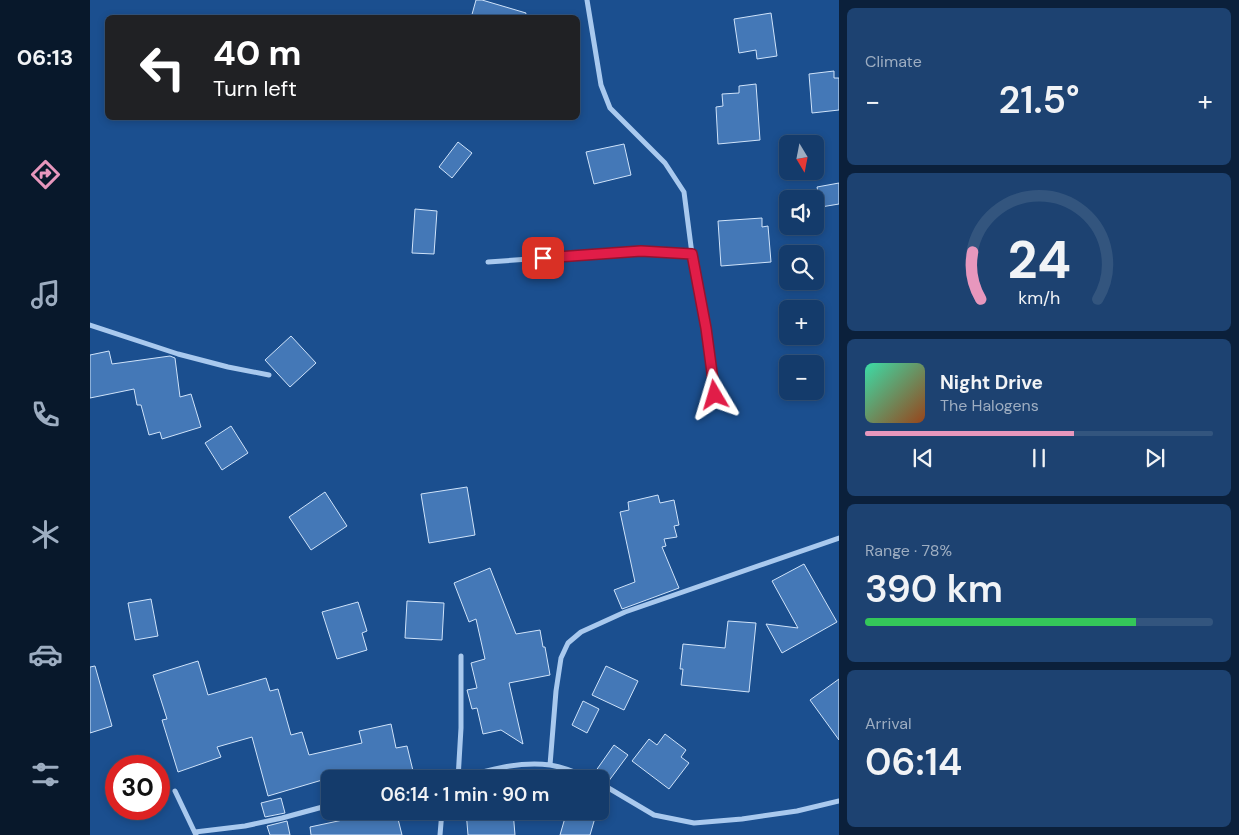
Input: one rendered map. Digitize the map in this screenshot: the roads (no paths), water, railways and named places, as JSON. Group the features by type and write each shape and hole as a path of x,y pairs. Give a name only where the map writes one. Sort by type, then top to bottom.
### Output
{"street":[{"path":"587,0 601,85 610,108 665,163 684,192 715,395"},
{"path":"488,262 641,251 692,254"},
{"path":"90,325 178,354 228,368 269,375"},
{"path":"550,765 556,691 561,658 568,643 581,632 625,612 839,538"},
{"path":"459,770 462,728 461,656"},
{"path":"488,770 524,765 550,765 568,770"},
{"path":"609,788 654,815 694,823 742,819 796,811 839,801"},
{"path":"175,790 196,834 245,826 321,807"},
{"path":"440,835 441,820"}]}
